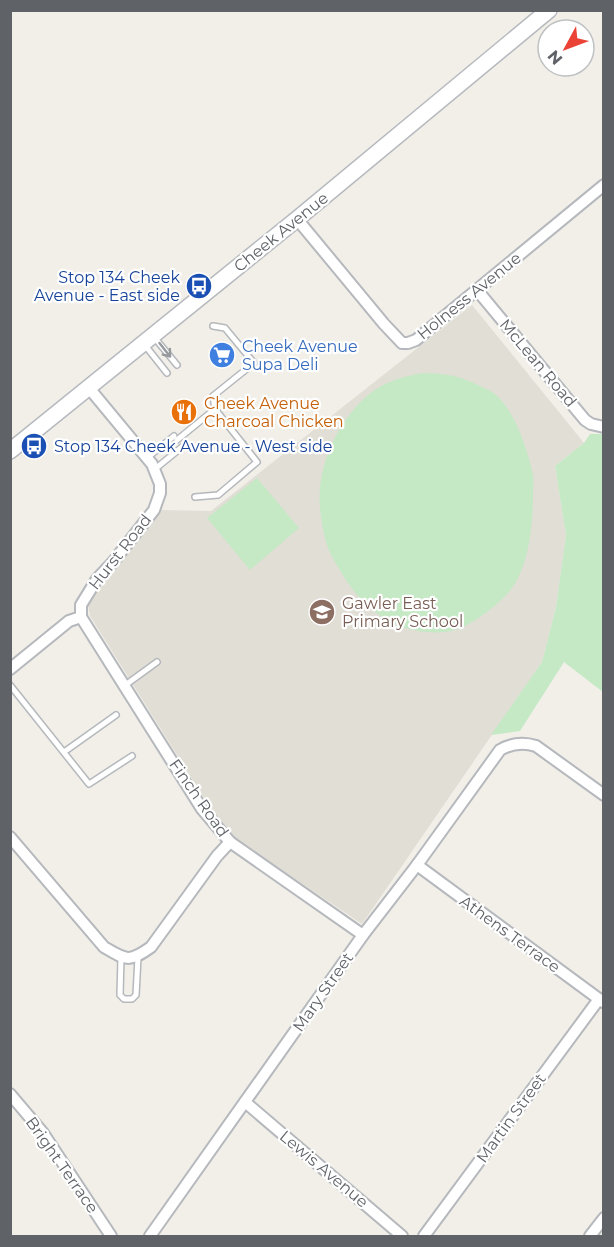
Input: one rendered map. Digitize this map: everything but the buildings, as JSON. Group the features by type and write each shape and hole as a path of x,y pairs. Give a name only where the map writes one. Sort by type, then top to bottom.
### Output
{"street":[{"name":"Cheek Avenue","path":"10,451 297,219 549,10"},
{"name":"Holness Avenue","path":"297,219 384,324 402,343 408,343 416,340 603,185"},
{"name":"McLean Road","path":"477,290 585,420 603,427"},
{"name":"Hurst Road","path":"81,617 81,605 97,579 154,510 160,493 160,484 147,458 89,388"},
{"path":"10,669 69,621 81,617"},
{"name":"Finch Road","path":"81,617 202,809 230,842 363,935"},
{"name":"Mary Street","path":"150,1236 363,935 500,750 518,743 536,746 603,795"},
{"path":"10,837 104,947 121,957 130,958 138,957 151,947 217,856 230,842"},
{"name":"Athens Terrace","path":"417,865 601,1000"},
{"name":"Martin Street","path":"424,1236 601,1000"},
{"name":"Bright Terrace","path":"10,1094 43,1133 111,1236"},
{"name":"Lewis Avenue","path":"245,1102 402,1236"},
{"path":"590,1236 603,1218"}],"lane":[{"path":"195,496 218,495 257,462 214,410 213,396 254,363 225,328 213,326"},
{"path":"148,340 177,365"},
{"path":"148,340 167,373"},
{"path":"147,458 214,410"},
{"path":"154,469 182,447"},
{"path":"124,686 157,662"},
{"path":"10,685 89,784 132,756"},
{"path":"63,752 116,716"},
{"path":"121,957 120,995 124,999 132,999 136,995 138,957"}],"shaded area":[{"name":"Gawler East Primary School","path":"472,305 584,443 555,466 566,535 556,607 542,662 362,924 236,839 214,814 90,616 88,604 161,510 211,511"}],"green space":[{"path":"423,373 459,377 489,390 498,397 515,421 528,454 533,478 530,537 518,578 500,601 477,619 461,628 444,632 412,630 397,625 371,609 360,598 329,551 320,508 320,492 326,459 349,415 360,402 378,388 396,380"},
{"path":"590,434 603,434 603,692 564,662 520,731 491,735 542,662 556,607 566,535 555,466 584,443"},
{"path":"257,478 299,528 250,570 207,518"}],"place":[{"name":"Stop 134 Cheek Avenue - East side","path":"199,286"},
{"name":"Cheek Avenue Supa Deli","path":"222,355"},
{"name":"Cheek Avenue Charcoal Chicken","path":"184,412"},
{"name":"Stop 134 Cheek Avenue - West side","path":"34,446"},
{"name":"Gawler East Primary School","path":"322,612"}]}
